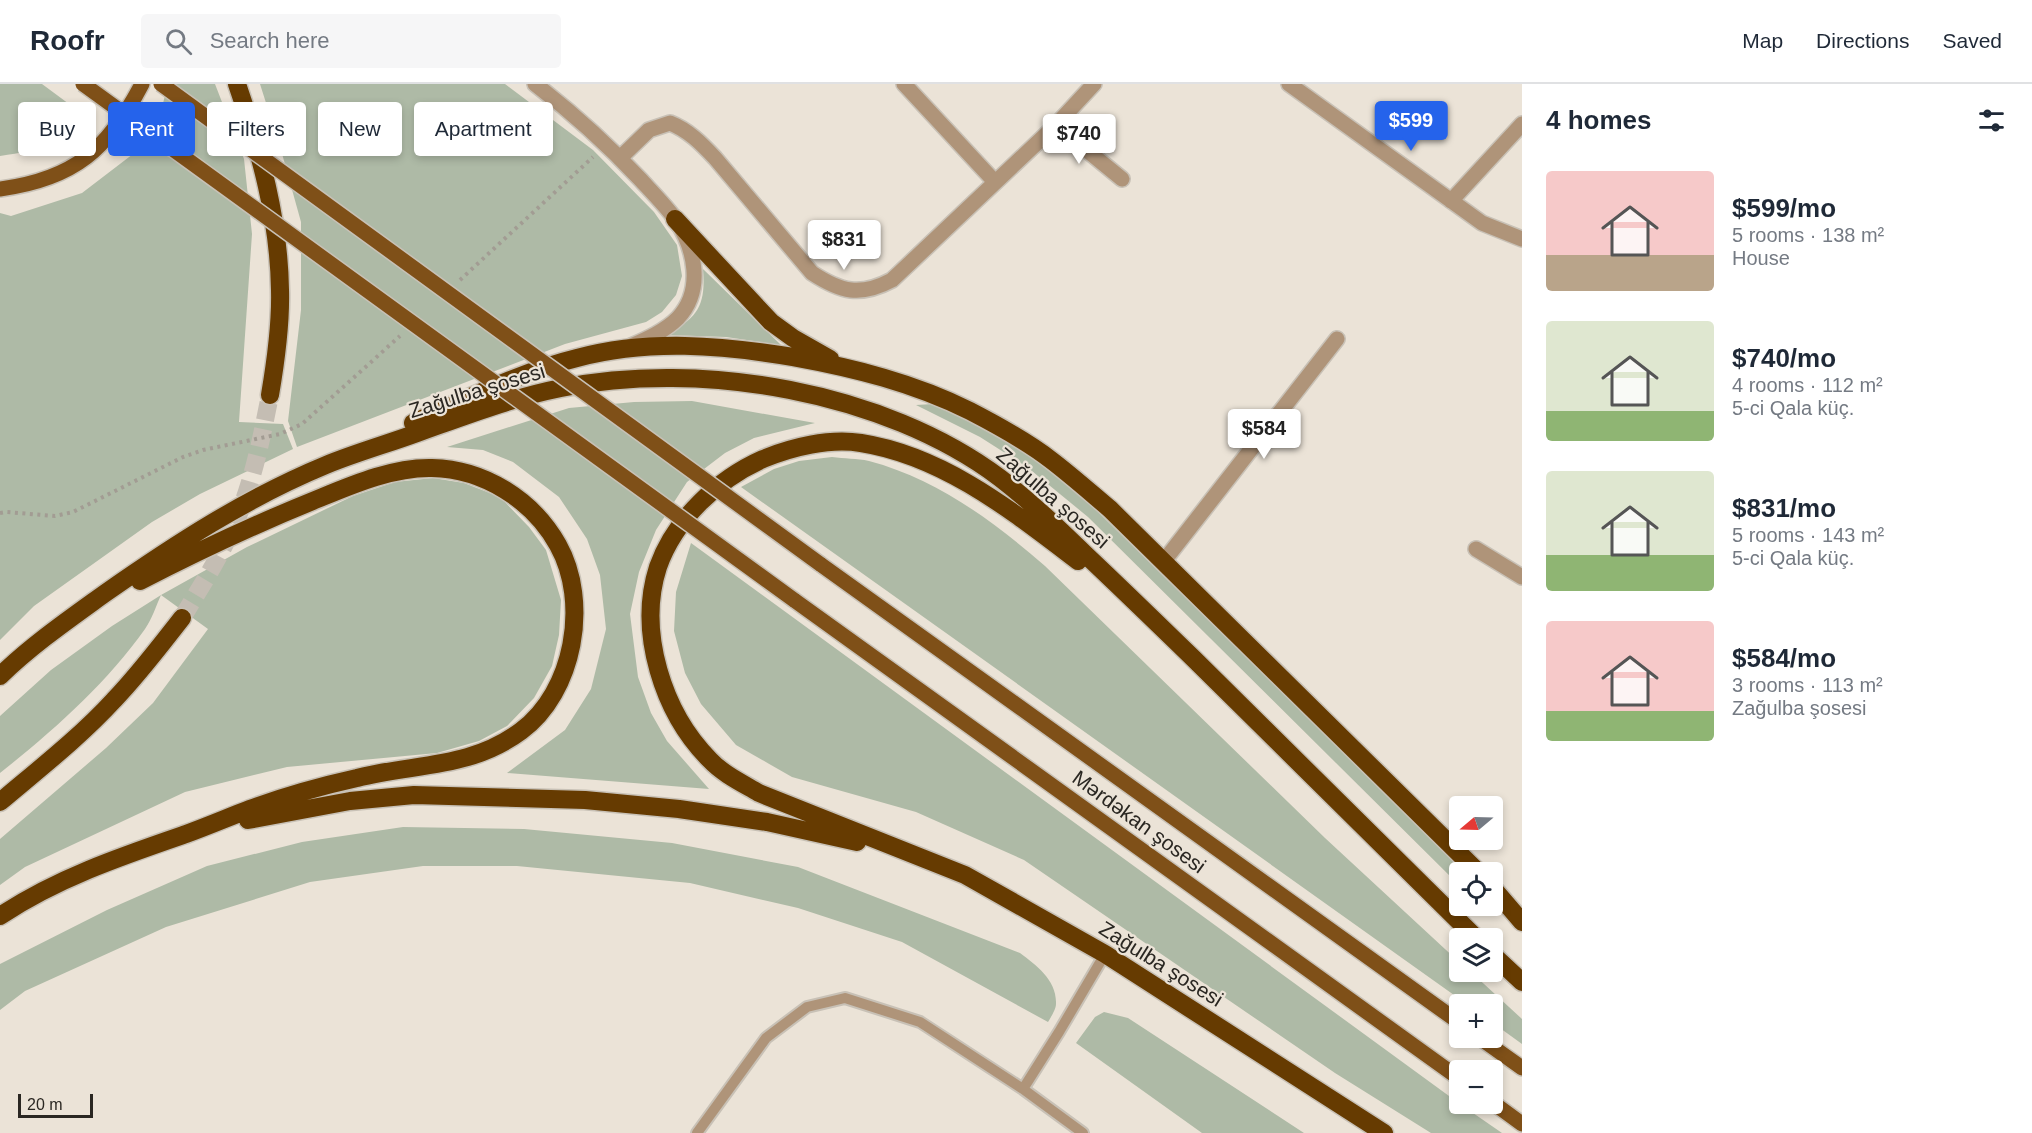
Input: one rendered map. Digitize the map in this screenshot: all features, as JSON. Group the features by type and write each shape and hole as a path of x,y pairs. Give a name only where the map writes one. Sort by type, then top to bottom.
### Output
{"highway":[{"path":"237,84 267,182 278,242 280,291 278,349 270,395"},
{"path":"675,219 771,322 815,352 842,365"},
{"path":"326,465 408,425 532,372 577,358 625,348 664,345 726,348 842,365 909,385 971,411 1014,436 1050,459 1110,510 1468,862"},
{"name":"Zağulba şosesi","path":"0,676 22,654 62,624 202,528 326,465 510,400 564,387 633,379 699,379 770,387 828,398 882,415 934,438 1001,479 1046,517 1144,610 1466,928"},
{"path":"904,852 759,792 731,777 711,762 676,716 662,685 654,652 653,591 658,568 666,549 701,501 735,474 752,464 793,449 839,442 858,442 885,448 921,460 972,485 1144,610"},
{"path":"0,916 63,881 143,848 253,808 360,777 460,760 480,754 523,729 540,712 558,688 571,651 574,617 570,577 559,546 537,516 516,496 491,482 461,470 430,468 400,471 350,486 240,532 142,579 62,624"},
{"path":"0,802 113,702 145,666 182,618"},
{"path":"188,833 350,801 414,795 468,796 585,800 679,809 767,822 904,852"},
{"name":"Zağulba şosesi","path":"904,852 965,875 1105,954 1384,1133"},
{"path":"1503,900 1522,922"},
{"path":"1503,964 1522,982"}],"main road":[{"name":"Mərdəkan şosesi","path":"83,84 794,600 1449,1071"},
{"path":"0,189 25,186 59,173 83,160 115,131 142,84"},
{"name":"Mərdəkan şosesi","path":"161,84 820,564 1449,1015"},
{"path":"1494,1048 1522,1068"},
{"path":"1503,1110 1522,1124"}],"street":[{"path":"535,84 579,118 620,158 675,219 692,254 694,281 686,307 677,319 662,330 625,348"},
{"path":"904,84 995,182"},
{"path":"620,158 649,130 670,123 680,127 716,158 812,273 829,284 860,292 876,288 892,280 1056,125 1094,84"},
{"path":"1289,84 1482,223 1522,239"},
{"path":"1451,201 1522,124"},
{"path":"1056,125 1122,179"},
{"path":"1164,561 1337,339"},
{"path":"1476,549 1522,577"}],"lane":[{"path":"1023,1089 1105,954"},
{"path":"697,1133 766,1038 807,1006 845,998 920,1022 1023,1089 1083,1133"}],"path":[{"path":"452,288 607,144"},
{"path":"0,513 55,516 73,512 183,457 203,450 280,434 314,416 408,328"}],"green space":[{"path":"0,84 42,84 66,102 18,102 18,153 0,156"},
{"path":"168,84 215,84 222,102 207,102 207,156 243,156 244,159 252,234 239,422 283,424 293,449 200,494 152,522 34,606 0,640 0,213 11,216 82,193 130,156 195,156 195,102 163,102"},
{"path":"260,84 505,84 529,102 414,102 414,156 553,156 553,120 593,150 654,212 677,245 682,276 676,295 662,312 646,322 565,344 297,447 288,421 301,310 301,222 283,156 306,156 306,102 266,102"},
{"path":"703,269 781,345 726,337 667,335 686,322 698,309 703,292"},
{"path":"692,401 815,423 754,438 725,453 687,482 656,530 639,572 630,614 638,677 651,713 667,741 709,789 507,773 565,730 591,689 606,629 600,575 587,539 559,497 513,462 483,450 447,447 569,408 634,402"},
{"path":"933,404 981,426 1033,456 1096,510 1456,862 1449,862 1449,875 1088,517 1027,467 980,437 916,405"},
{"path":"832,457 860,459 894,469 941,490 1005,533 1045,566 1325,838 1449,953 1449,982 1482,982 1495,994 1453,994 741,487 774,469 799,461"},
{"path":"433,478 464,483 500,497 529,527 546,550 561,600 559,635 552,666 534,698 507,726 479,741 437,753 287,767 185,792 25,867 0,885 0,839 106,748 153,703 208,629 161,595 247,547 353,496 395,482"},
{"path":"691,543 1449,1096 1449,1114 1474,1114 1502,1133 1431,1133 1335,1073 1024,860 916,812 792,777 736,745 701,704 685,673 674,631 676,592"},
{"path":"161,595 145,629 96,688 40,741 0,773 0,716 51,670 112,626"},
{"path":"403,827 524,829 672,843 798,867 1020,953 1039,968 1049,980 1055,995 1055,1008 1048,1022 902,942 798,908 690,883 517,866 423,866 310,882 166,927 25,991 0,1010 0,964 107,910 207,866 302,842"},
{"path":"1503,1001 1522,1019 1522,1044 1503,1030"},
{"path":"1104,1012 1128,1018 1304,1133 1202,1133 1076,1043 1095,1017"}],"tunnel":[{"path":"182,618 219,555 244,501 261,441 270,395"}]}
